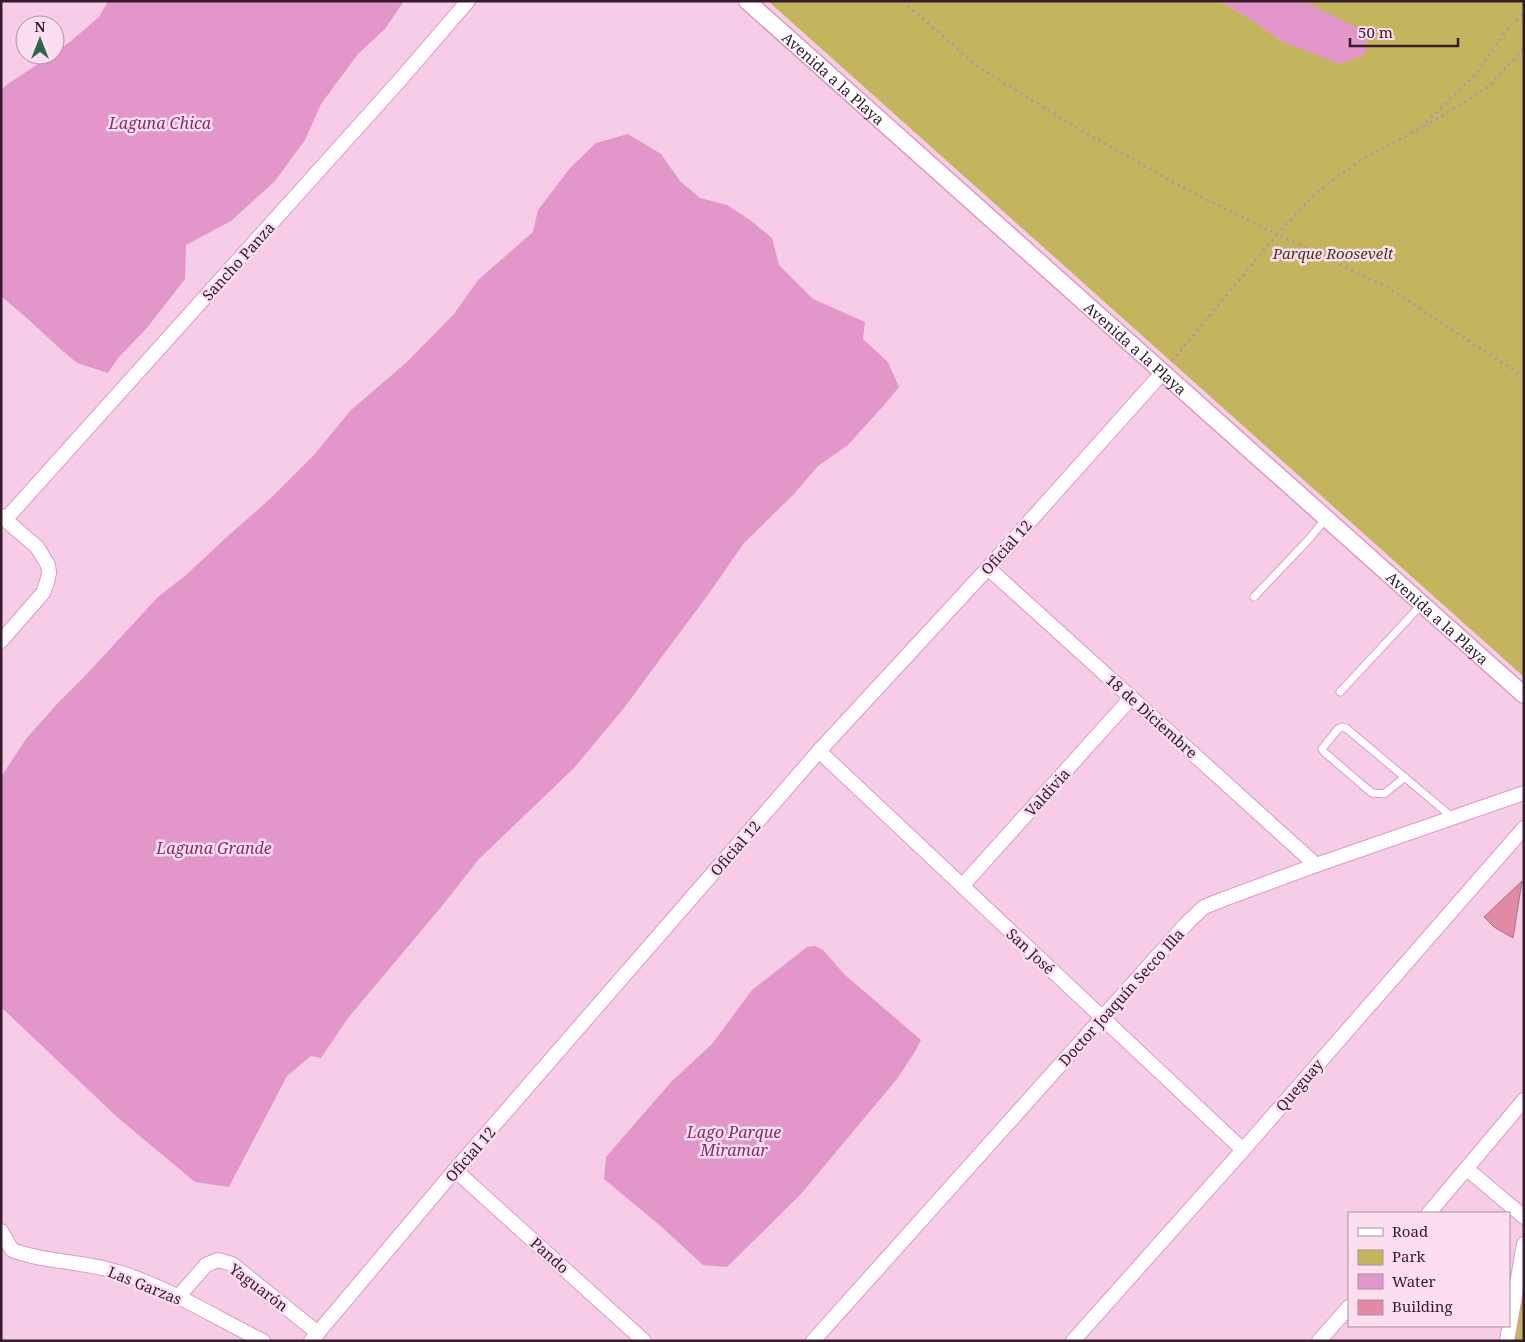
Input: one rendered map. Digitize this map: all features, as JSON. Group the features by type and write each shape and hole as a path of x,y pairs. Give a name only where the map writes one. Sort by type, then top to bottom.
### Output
{"street":[{"name":"Sancho Panza","path":"3,518 394,88 468,1"},
{"name":"Avenida a la Playa","path":"747,1 1524,695"},
{"name":"Oficial 12","path":"314,1337 455,1170 819,751 988,568 1163,372"},
{"path":"1,641 42,593 48,582 48,565 38,547 3,518"},
{"name":"18 de Diciembre","path":"988,568 1316,865"},
{"name":"Valdivia","path":"962,886 1132,698"},
{"name":"San José","path":"819,751 1243,1150"},
{"name":"Doctor Joaquín Secco Illa","path":"813,1341 1188,922 1204,907 1316,865 1524,793"},
{"name":"Queguay","path":"1081,1338 1524,828"},
{"path":"1430,1212 1524,1100"},
{"path":"1467,1169 1524,1217"},
{"name":"Pando","path":"455,1170 644,1341"},
{"name":"Las Garzas","path":"1,1232 6,1250 27,1256 86,1264 120,1272 178,1297 263,1341"},
{"path":"1510,1324 1524,1244"},
{"name":"Yaguarón","path":"178,1297 206,1265 218,1260 232,1264 314,1337"},
{"path":"1320,1341 1348,1308"},
{"path":"1507,1341 1509,1327"}],"lane":[{"path":"1254,597 1310,538 1326,518"},
{"path":"1340,692 1422,604"},
{"path":"1405,776 1384,794 1378,795 1372,793 1322,749 1338,729 1346,728 1405,776 1452,817"}],"path":[{"path":"903,1 977,66 1082,131 1184,188 1390,289 1524,377"},
{"path":"1419,129 1476,74 1508,28 1524,13"},
{"path":"1163,372 1277,234 1317,192 1362,159 1419,129 1487,88 1524,48"}],"green space":[{"name":"Parque Roosevelt","path":"768,1 1220,1 1254,21 1281,41 1317,9 1304,1 1524,1 1524,677"},
{"path":"1524,1270 1524,1341 1512,1341"}],"water":[{"name":"Laguna Chica","path":"108,1 404,1 385,29 358,54 321,104 305,140 275,181 231,221 186,245 185,279 146,329 118,358 108,373 77,363 1,296 1,90 37,65 65,65 65,46 99,17"},
{"path":"1220,1 1304,1 1367,33 1366,54 1340,64 1281,41 1254,21"},
{"name":"Laguna Grande","path":"628,134 661,154 680,181 700,198 727,205 750,220 772,238 779,265 813,299 865,322 863,339 888,362 899,387 848,445 818,466 793,495 744,543 624,708 574,768 479,859 348,1018 321,1058 311,1056 287,1076 229,1187 195,1182 117,1117 1,1007 1,777 26,739 158,597 186,575 271,498 314,455 350,411 407,362 454,314 478,280 533,232 538,210 570,168 596,143"},
{"name":"Lago Parque Miramar","path":"815,946 823,950 844,974 921,1040 897,1079 800,1195 727,1267 703,1265 664,1229 604,1179 606,1157 671,1082 712,1044 752,990 807,947"}],"building":[{"path":"1522,881 1513,938 1494,927 1484,917"}]}
